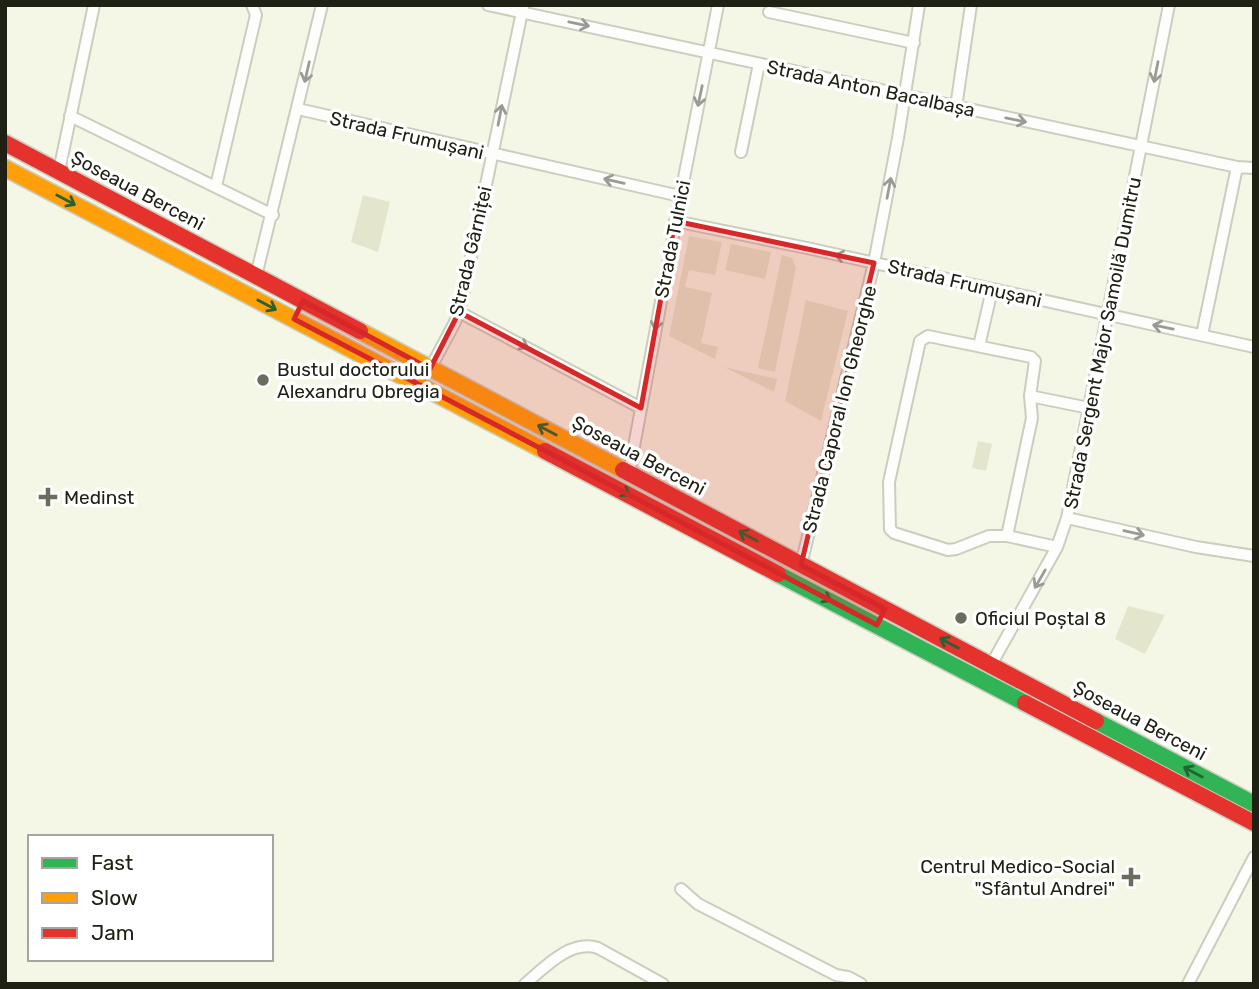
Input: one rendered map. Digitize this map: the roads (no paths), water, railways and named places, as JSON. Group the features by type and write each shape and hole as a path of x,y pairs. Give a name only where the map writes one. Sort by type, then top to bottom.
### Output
{"main road":[{"name":"Șoseaua Berceni","path":"5,143 1254,804"},
{"name":"Șoseaua Berceni","path":"5,168 1254,823"},
{"path":"294,319 303,301"},
{"path":"475,414 484,397"},
{"path":"877,625 886,609"}],"street":[{"path":"59,172 94,5"},
{"path":"216,186 256,15 252,5"},
{"path":"256,276 322,5"},
{"name":"Strada Anton Bacalbașa","path":"488,5 522,9 905,96 1237,167 1254,168"},
{"name":"Strada Tulnici","path":"629,473 718,5"},
{"name":"Strada Caporal Ion Gheorghe","path":"801,565 874,263 919,5"},
{"path":"956,107 971,5"},
{"name":"Strada Sergent Major Samoilă Dumitru","path":"991,665 1057,547 1067,517 1170,5"},
{"name":"Strada Gârniței","path":"430,369 459,312 522,9"},
{"path":"769,12 914,43"},
{"path":"741,152 759,64"},
{"name":"Strada Frumușani","path":"298,109 680,196"},
{"path":"70,116 272,215"},
{"path":"1202,335 1237,167"},
{"name":"Strada Frumușani","path":"675,221 1254,347"},
{"path":"979,346 992,290"},
{"path":"459,312 641,408"},
{"path":"1007,536 1032,418 1030,396 1034,358 928,336 921,340 889,482 890,528 894,533 948,550 956,550 989,536 1007,536 1057,547"},
{"path":"1030,396 1089,408"},
{"path":"1067,517 1196,547 1254,556"},
{"path":"1188,984 1254,857"},
{"path":"681,889 698,904 846,980 861,984"},
{"path":"525,984 561,955 586,946 598,948 663,984"}],"place":[{"name":"Bustul doctorului Alexandru Obregia","path":"263,380"},
{"name":"Medinst","path":"48,497"},
{"name":"Oficiul Poștal 8","path":"961,618"},
{"name":"Centrul Medico-Social \"Sfântul Andrei\"","path":"1131,877"}]}
